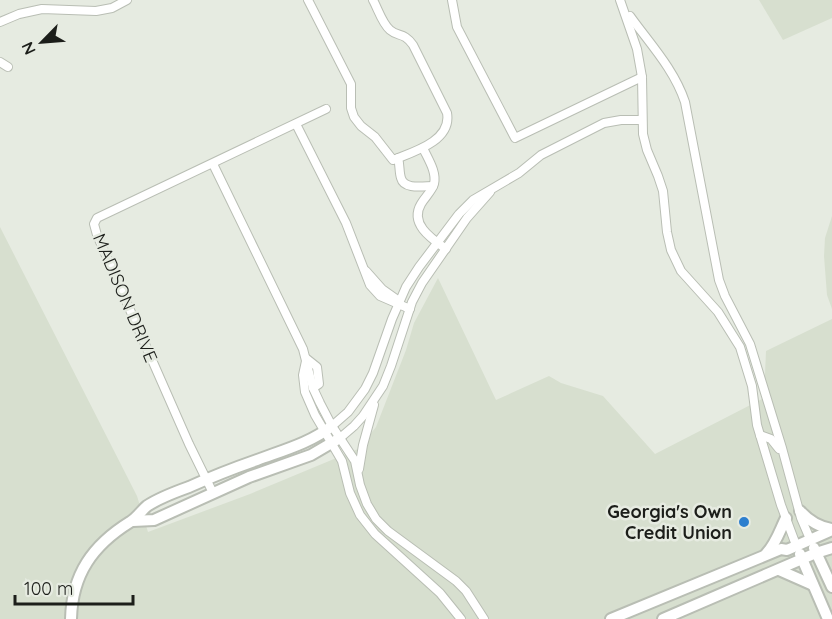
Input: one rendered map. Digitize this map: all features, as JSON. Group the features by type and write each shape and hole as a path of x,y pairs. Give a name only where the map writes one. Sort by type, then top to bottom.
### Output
{"main road":[{"path":"71,619 75,587 95,550 120,527 133,521 147,507 207,480 309,441 329,429"},
{"path":"133,521 154,520 249,477 303,458 336,441"},
{"path":"800,512 811,522 832,530"},
{"path":"763,557 770,550 786,518"},
{"path":"611,619 832,530"},
{"path":"810,539 831,585"},
{"path":"796,545 828,619"},
{"path":"663,619 832,548"},
{"path":"831,585 832,566"},
{"path":"779,570 813,585"}],"street":[{"path":"0,22 19,14 42,9 96,11 112,8 127,0"},
{"path":"308,0 351,84 351,108 354,117 375,137 393,160 423,148 441,135 448,122 447,113 413,45 406,37 388,28 374,0"},
{"path":"453,0 457,27 515,138 642,78"},
{"path":"620,0 637,49 642,78 643,134 663,191 671,250 685,277 714,308 743,354 752,386 760,435 796,545"},
{"path":"624,9 669,68 682,92 688,112 709,232 720,280 725,296 748,338 810,539"},
{"path":"0,62 8,67"},
{"name":"MADISON DRIVE","path":"213,493 148,352 94,224 98,218 326,109"},
{"path":"329,429 348,412 368,384 399,303 418,267 451,223 468,205 519,173 541,154 599,125 615,121 642,120"},
{"path":"296,124 346,223 367,279 380,296 410,309"},
{"path":"423,148 434,172 433,186 419,207 418,217 425,233 446,249"},
{"path":"398,158 403,183 409,186 433,186"},
{"path":"213,164 296,334 329,429"},
{"path":"336,441 359,421 375,400 389,372 418,290 468,218 493,189"},
{"path":"714,308 719,308 724,313 755,360"},
{"path":"306,359 303,375 305,392 311,406 336,441 355,507 367,526 435,589 461,619"},
{"path":"358,477 363,445 375,400"},
{"path":"760,435 771,439 777,445 786,461"},
{"path":"336,441 355,461 361,491 380,523 456,581 466,591 484,619"}],"shaded area":[{"path":"759,0 832,0 832,18 783,40"},
{"path":"832,216 832,309 827,295 824,256 825,238"},
{"path":"0,227 137,496 148,532 250,494 358,449 376,427 414,323 438,278 496,400 549,376 561,383 603,396 655,454 764,398 766,351 832,319 832,619 0,619"}],"place":[{"name":"Georgia's Own Credit Union","path":"744,522"}]}
